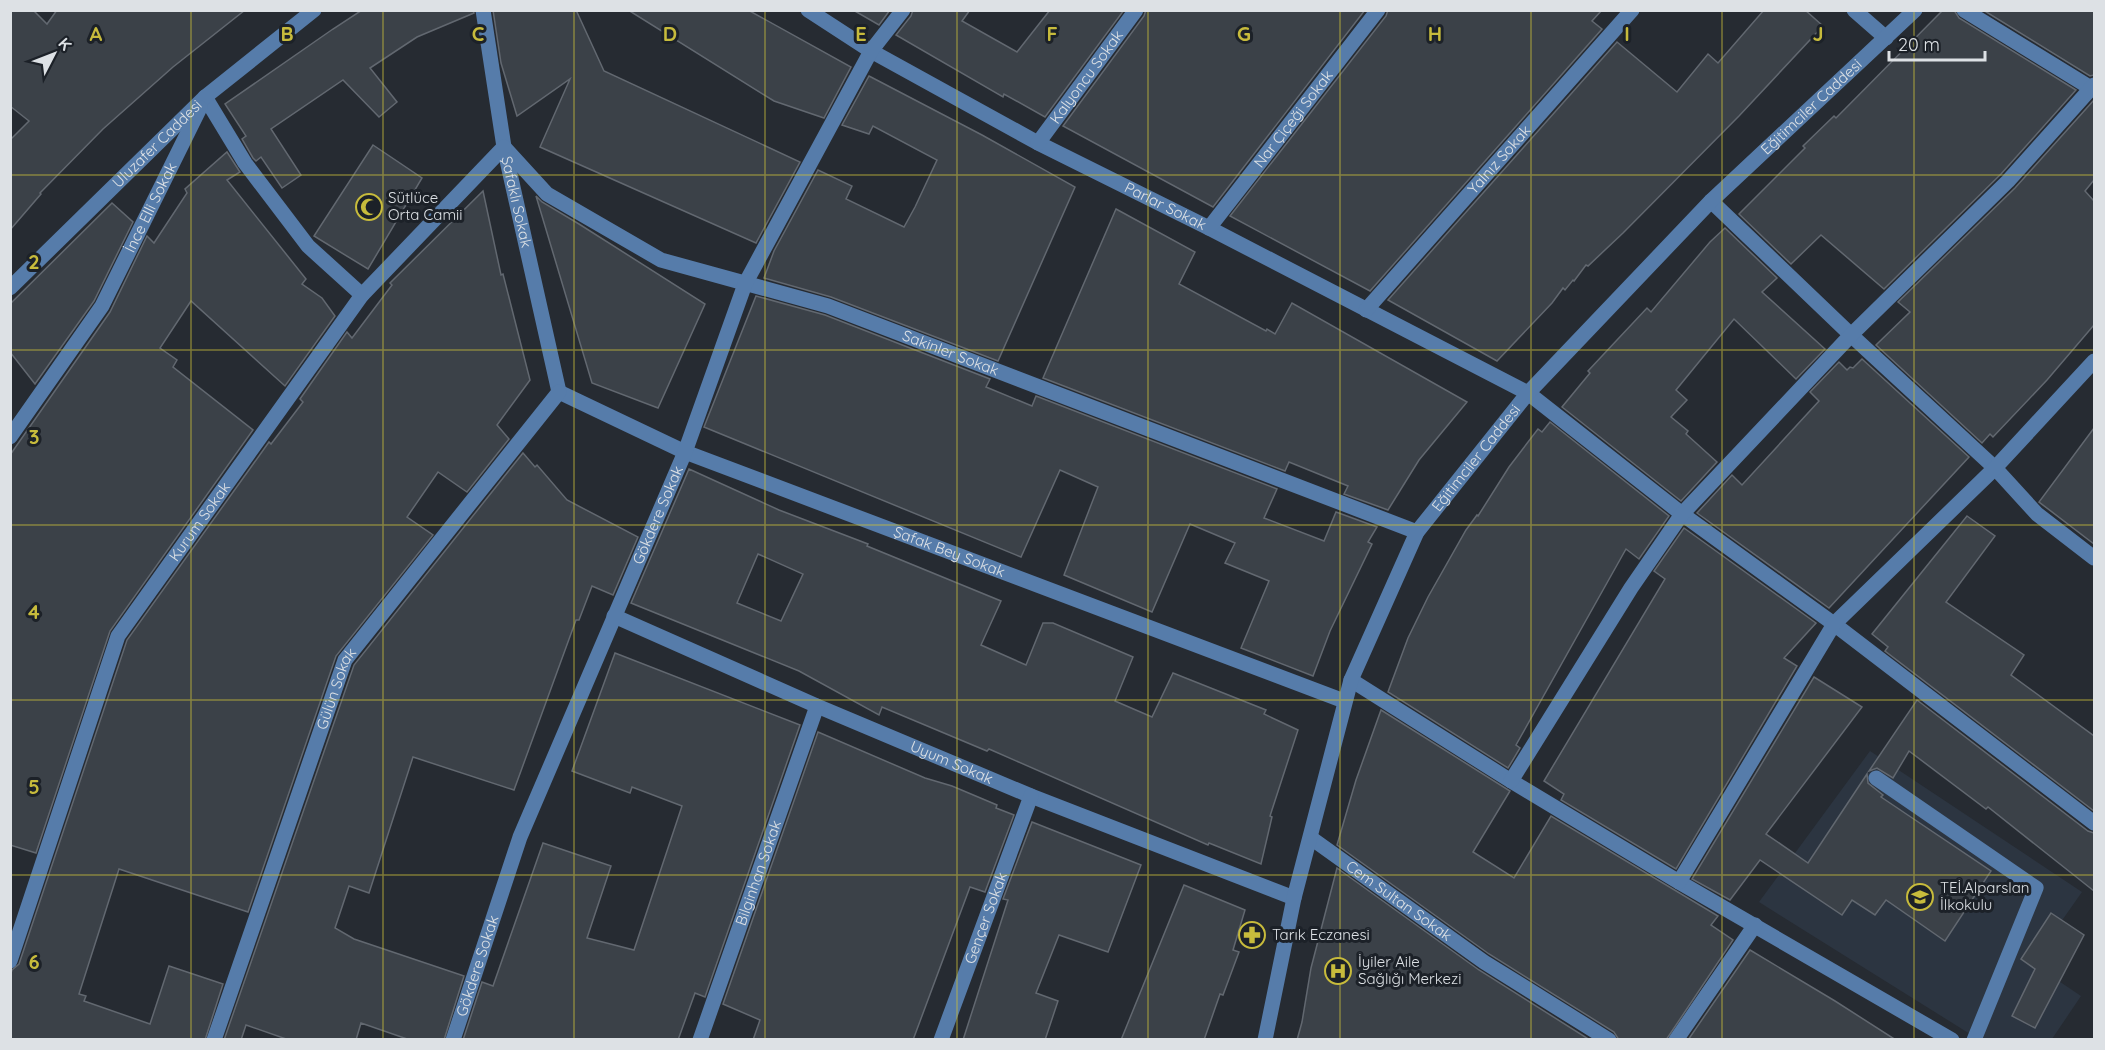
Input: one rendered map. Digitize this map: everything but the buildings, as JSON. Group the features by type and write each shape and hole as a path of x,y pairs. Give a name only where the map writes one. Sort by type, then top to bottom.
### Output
{"street":[{"name":"Uluzafer Caddesi","path":"10,288 205,97 314,10"},
{"name":"Şafaklı Sokak","path":"483,10 504,147 559,392"},
{"name":"Parlar Sokak","path":"808,10 871,51 1038,143 1209,228 1528,393 1682,514 1834,624 2094,823"},
{"name":"Gökdere Sokak","path":"453,1040 520,837 685,452 745,284 871,51 903,10"},
{"name":"Kalyoncu Sokak","path":"1038,143 1136,10"},
{"name":"Nar Çiçeği Sokak","path":"1209,228 1378,10"},
{"name":"Yalnız Sokak","path":"1366,310 1632,10"},
{"path":"1854,10 1886,38"},
{"name":"Eğitimciler Caddesi","path":"1265,1040 1294,898 1344,701 1351,680 1417,532 1528,393 1711,201 1915,10"},
{"path":"1511,781 1631,588 1682,514 1851,334 2008,181 2094,87 1964,10"},
{"path":"205,97 245,163 308,246 362,295"},
{"name":"İnce Elli Sokak","path":"10,437 102,306 205,97"},
{"name":"Sakinler Sokak","path":"504,147 547,194 661,260 828,306 1417,532"},
{"name":"Kurum Sokak","path":"10,961 118,636 362,295 504,147"},
{"path":"1711,201 1995,468 2037,514 2094,558"},
{"path":"1679,882 1834,624 1995,468 2094,361"},
{"name":"Şafak Bey Sokak","path":"559,392 685,452 1344,701"},
{"name":"Gülün Sokak","path":"214,1040 345,660 559,392"},
{"name":"Uyum Sokak","path":"614,616 816,706 1031,796 1294,898"},
{"path":"1351,680 1511,781 1679,882 1952,1040"},
{"name":"Bilginhan Sokak","path":"700,1040 816,706"},
{"path":"1876,778 2036,888 1974,1040"},
{"name":"Gençer Sokak","path":"941,1040 1031,796"},
{"name":"Cem Sultan Sokak","path":"1311,838 1484,962 1609,1040"},
{"path":"1676,1040 1755,925"}],"shaded area":[{"name":"TEİ.Alparslan İlkokulu","path":"1870,751 2082,892 2032,963 2081,996 2052,1039 1978,1039 1759,902"}],"place":[{"name":"Sütlüce Orta Camii","path":"369,207"},
{"name":"TEİ.Alparslan İlkokulu","path":"1920,897"},
{"name":"Tarık Eczanesi","path":"1252,935"},
{"name":"İyiler Aile Sağlığı Merkezi","path":"1338,971"}]}
